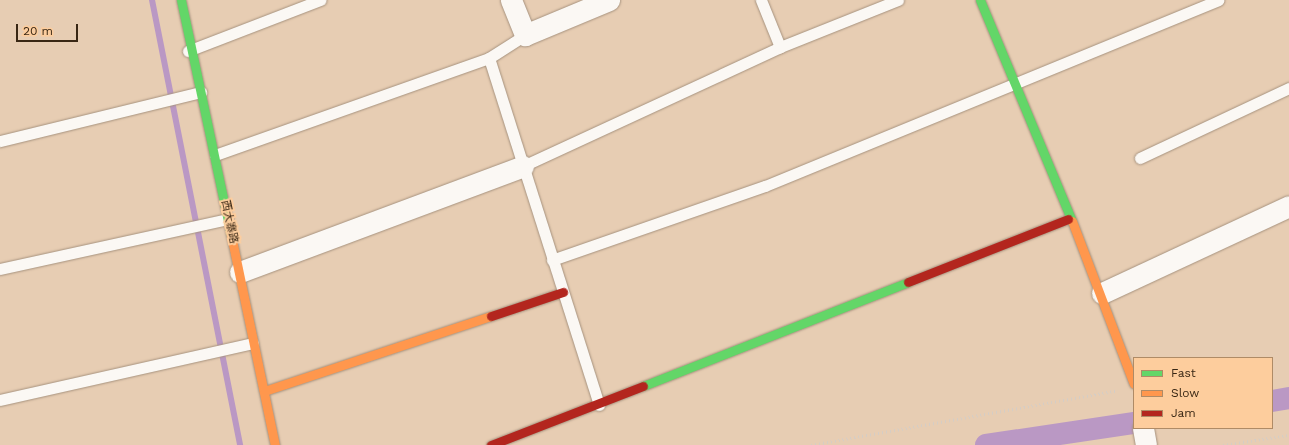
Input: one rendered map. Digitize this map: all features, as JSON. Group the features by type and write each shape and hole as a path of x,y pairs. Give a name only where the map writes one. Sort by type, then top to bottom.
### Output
{"street":[{"name":"西大寨路","path":"173,0 187,51"},
{"name":"西大寨路","path":"181,0 191,95 265,445"},
{"path":"511,0 525,35 609,0"},
{"path":"980,0 1068,219 1102,293 1133,381"},
{"name":"西大寨路","path":"191,95 215,155 217,220 240,272 244,345 264,391 275,445"},
{"path":"240,272 522,166"},
{"path":"1102,293 1289,206"},
{"path":"491,445 599,405 1068,219"},
{"path":"264,391 564,292"},
{"path":"1143,429 1146,445"}],"lane":[{"path":"187,51 320,0"},
{"path":"761,0 780,47"},
{"path":"522,166 780,47 898,0"},
{"path":"552,260 765,186 1218,0"},
{"path":"215,155 488,58 525,35"},
{"path":"488,58 599,405"},
{"path":"1140,158 1289,88"},
{"path":"0,141 191,95"},
{"path":"0,269 189,225 217,220"},
{"path":"0,400 244,345"}],"path":[{"path":"810,445 1119,391"},
{"path":"1223,445 1289,435"}],"waterway":[{"path":"152,0 240,445"},
{"path":"1273,401 1289,398"},
{"path":"986,445 1133,423"}],"traffic: fast":[{"path":"181,0 231,235"},
{"path":"980,0 1072,221"},
{"path":"643,386 908,282"}],"traffic: slow":[{"path":"1072,221 1133,381"},
{"path":"231,235 275,445"},
{"path":"264,391 491,316"}],"traffic: jam":[{"path":"908,282 1068,219"},
{"path":"491,316 563,292"},
{"path":"491,445 643,386"}]}
